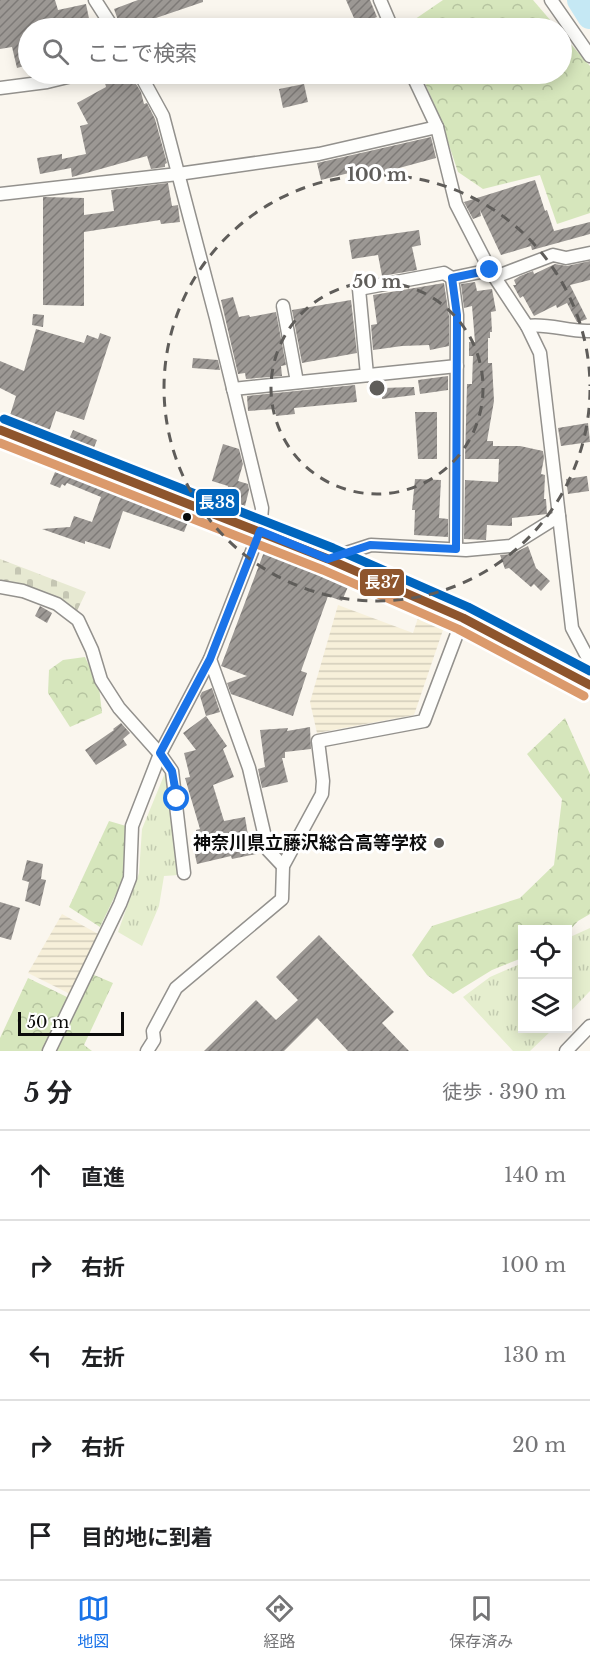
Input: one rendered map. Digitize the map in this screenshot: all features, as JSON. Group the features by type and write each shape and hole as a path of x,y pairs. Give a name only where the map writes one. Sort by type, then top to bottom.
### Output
{"street":[{"path":"95,0 107,18"},
{"path":"380,0 388,18"},
{"path":"551,0 564,18"},
{"path":"572,30 590,56"},
{"path":"0,88 31,84"},
{"path":"50,1051 120,904 130,878 132,826 160,753 210,659 260,531 262,508 178,174 163,116 145,84"},
{"path":"417,84 437,127 456,204 492,274 527,326 540,353 572,628 590,662"},
{"path":"0,194 178,174 319,154 437,127"},
{"path":"367,375 359,289 444,273 452,278 492,274 553,255 566,258 590,253"},
{"path":"452,278 457,315 456,549"},
{"path":"283,306 297,382"},
{"path":"527,326 543,324 570,331 590,331"},
{"path":"233,389 457,366"},
{"path":"0,430 328,559 463,618 590,685"},
{"path":"328,559 370,545 456,549 512,546 559,516"},
{"path":"0,587 23,591 57,604 78,620 92,650 101,680 118,708 160,753 172,771 184,873"},
{"path":"147,1051 154,1040 153,1031 176,988 282,899 283,866 322,794 323,781 318,741 424,721 463,618"},
{"path":"210,659 249,768 268,850 283,866"},
{"path":"566,1051 590,1026"}],"shaded area":[{"path":"338,605 413,633 418,618 444,627 414,715 317,733 310,702"},
{"path":"62,914 100,935 70,994 28,973"}],"green space":[{"path":"443,0 533,0 548,18 417,18"},
{"path":"572,45 590,66 590,213 557,224 540,175 483,189 458,172 440,118 425,84 572,84"},
{"path":"0,559 86,592 76,613 21,585 0,581"},
{"path":"85,657 99,687 102,713 70,727 48,693 49,670 63,660"},
{"path":"565,718 590,774 590,914 572,928 572,925 518,925 518,960 492,970 453,994 427,975 412,955 432,926 520,898 554,865 562,799 527,754"},
{"path":"165,773 175,819 179,875 164,876 159,906 142,946 118,932 139,873 142,829"},
{"path":"109,821 126,826 124,877 100,927 69,907"},
{"path":"590,928 590,991 572,1010 572,979 572,936"},
{"path":"518,965 518,1033 549,1033 530,1051 513,1051 463,997 490,977"},
{"path":"87,972 113,983 84,1045 92,1051 0,1051 0,1038 28,978 71,999"}],"building":[{"path":"0,0 55,0 58,10 86,4 89,18 18,18 18,68 12,47 0,49"},
{"path":"138,0 203,0 203,2 156,18 117,18 114,9"},
{"path":"346,0 370,0 377,17 354,18"},
{"path":"105,84 136,84 144,104 147,103 155,119 167,163 165,167 151,169 147,156 72,177 71,168 40,174 37,158 62,154 62,159 86,154 80,126 88,124 77,103 106,87"},
{"path":"304,84 308,102 283,108 279,89"},
{"path":"431,137 436,158 351,181 349,173 321,180 317,163"},
{"path":"535,180 554,231 590,222 590,234 532,250 531,246 501,255 480,210 481,216 473,219 464,202"},
{"path":"168,183 172,206 178,205 180,222 161,224 160,220 84,232 84,306 43,305 43,197 84,198 84,215 114,211 111,190"},
{"path":"419,230 421,245 412,247 417,270 382,276 378,255 352,259 349,240"},
{"path":"590,261 590,280 570,285 587,319 579,322 567,303 557,308 556,305 534,316 523,296 520,298 513,285 516,285 514,280 520,276 533,271 534,274 555,264 567,266"},
{"path":"475,282 477,291 492,289 496,311 491,312 492,332 488,338 488,363 492,363 494,401 487,441 493,441 493,446 520,446 543,451 541,474 545,475 544,499 546,499 547,514 512,518 512,526 487,525 486,540 464,539 465,480 498,482 499,459 465,459 467,384 472,384 473,356 469,356 469,342 475,342 472,306 464,308 461,284"},
{"path":"444,283 449,316 449,346 430,350 429,345 373,350 371,325 377,324 373,295"},
{"path":"233,297 239,317 276,312 286,365 281,366 282,376 246,379 245,373 238,374 221,300"},
{"path":"351,300 357,353 302,363 292,310"},
{"path":"33,314 44,315 43,327 32,325"},
{"path":"36,329 84,343 87,335 98,339 100,333 111,337 84,420 56,411 48,435 8,422 16,396 0,388 0,361 24,371"},
{"path":"193,358 218,360 220,370 192,368"},
{"path":"448,376 448,390 420,394 418,380"},
{"path":"355,385 357,402 294,408 295,414 276,416 275,409 248,411 247,396"},
{"path":"414,387 415,395 382,399 382,388"},
{"path":"415,412 437,412 437,459 418,459"},
{"path":"588,423 590,442 561,446 558,428"},
{"path":"73,430 97,440 91,455 66,446"},
{"path":"223,444 239,449 243,464 238,481 248,484 249,490 245,506 224,500 228,486 212,481"},
{"path":"58,465 120,489 119,491 128,495 190,517 184,532 123,511 110,549 85,541 85,544 42,529 70,527 74,516 92,522 101,497 67,483 65,486 62,484 60,488 50,484"},
{"path":"587,476 589,491 568,494 566,479"},
{"path":"415,479 441,480 439,518 448,519 448,537 414,535 415,510 412,510"},
{"path":"528,546 536,568 550,581 541,591 534,584 531,587 509,568 505,569 500,555 512,554"},
{"path":"264,552 350,582 342,601 328,596 301,671 307,673 293,716 231,694 227,683 247,676 221,666"},
{"path":"40,606 52,613 47,623 35,616"},
{"path":"212,688 220,712 206,716 200,696 202,692"},
{"path":"206,716 227,746 223,749 234,777 213,785 224,821 245,817 249,841 253,840 256,854 232,859 231,856 197,864 194,850 200,849 196,830 200,829 185,778 190,777 184,753 196,750 183,733"},
{"path":"121,723 130,733 123,739 127,745 96,765 85,750"},
{"path":"310,727 311,749 285,752 285,758 282,758 288,782 262,788 258,769 265,767 260,730 288,728 287,731"},
{"path":"27,860 43,864 41,879 46,880 40,906 25,901 29,882 22,880"},
{"path":"0,902 20,908 11,940 0,937"},
{"path":"319,935 394,1012 382,1023 409,1051 348,1051 317,1018 284,1051 204,1051 256,1000 276,1020 298,1000 276,977"}],"waterway":[{"path":"580,0 590,16"}],"transit line":[{"name":"長38","path":"4,419 333,548 468,607 590,671"},
{"name":"長37","path":"0,430 328,559 463,618 590,685"},
{"path":"0,443 323,570 458,629 584,696"}],"place":[{"name":"神奈川県立藤沢総合高等学校","path":"439,843"}],"route":[{"path":"177,799 172,771 160,753 210,659 260,531 328,559 370,545 456,549 457,315 452,278 490,270"}]}
